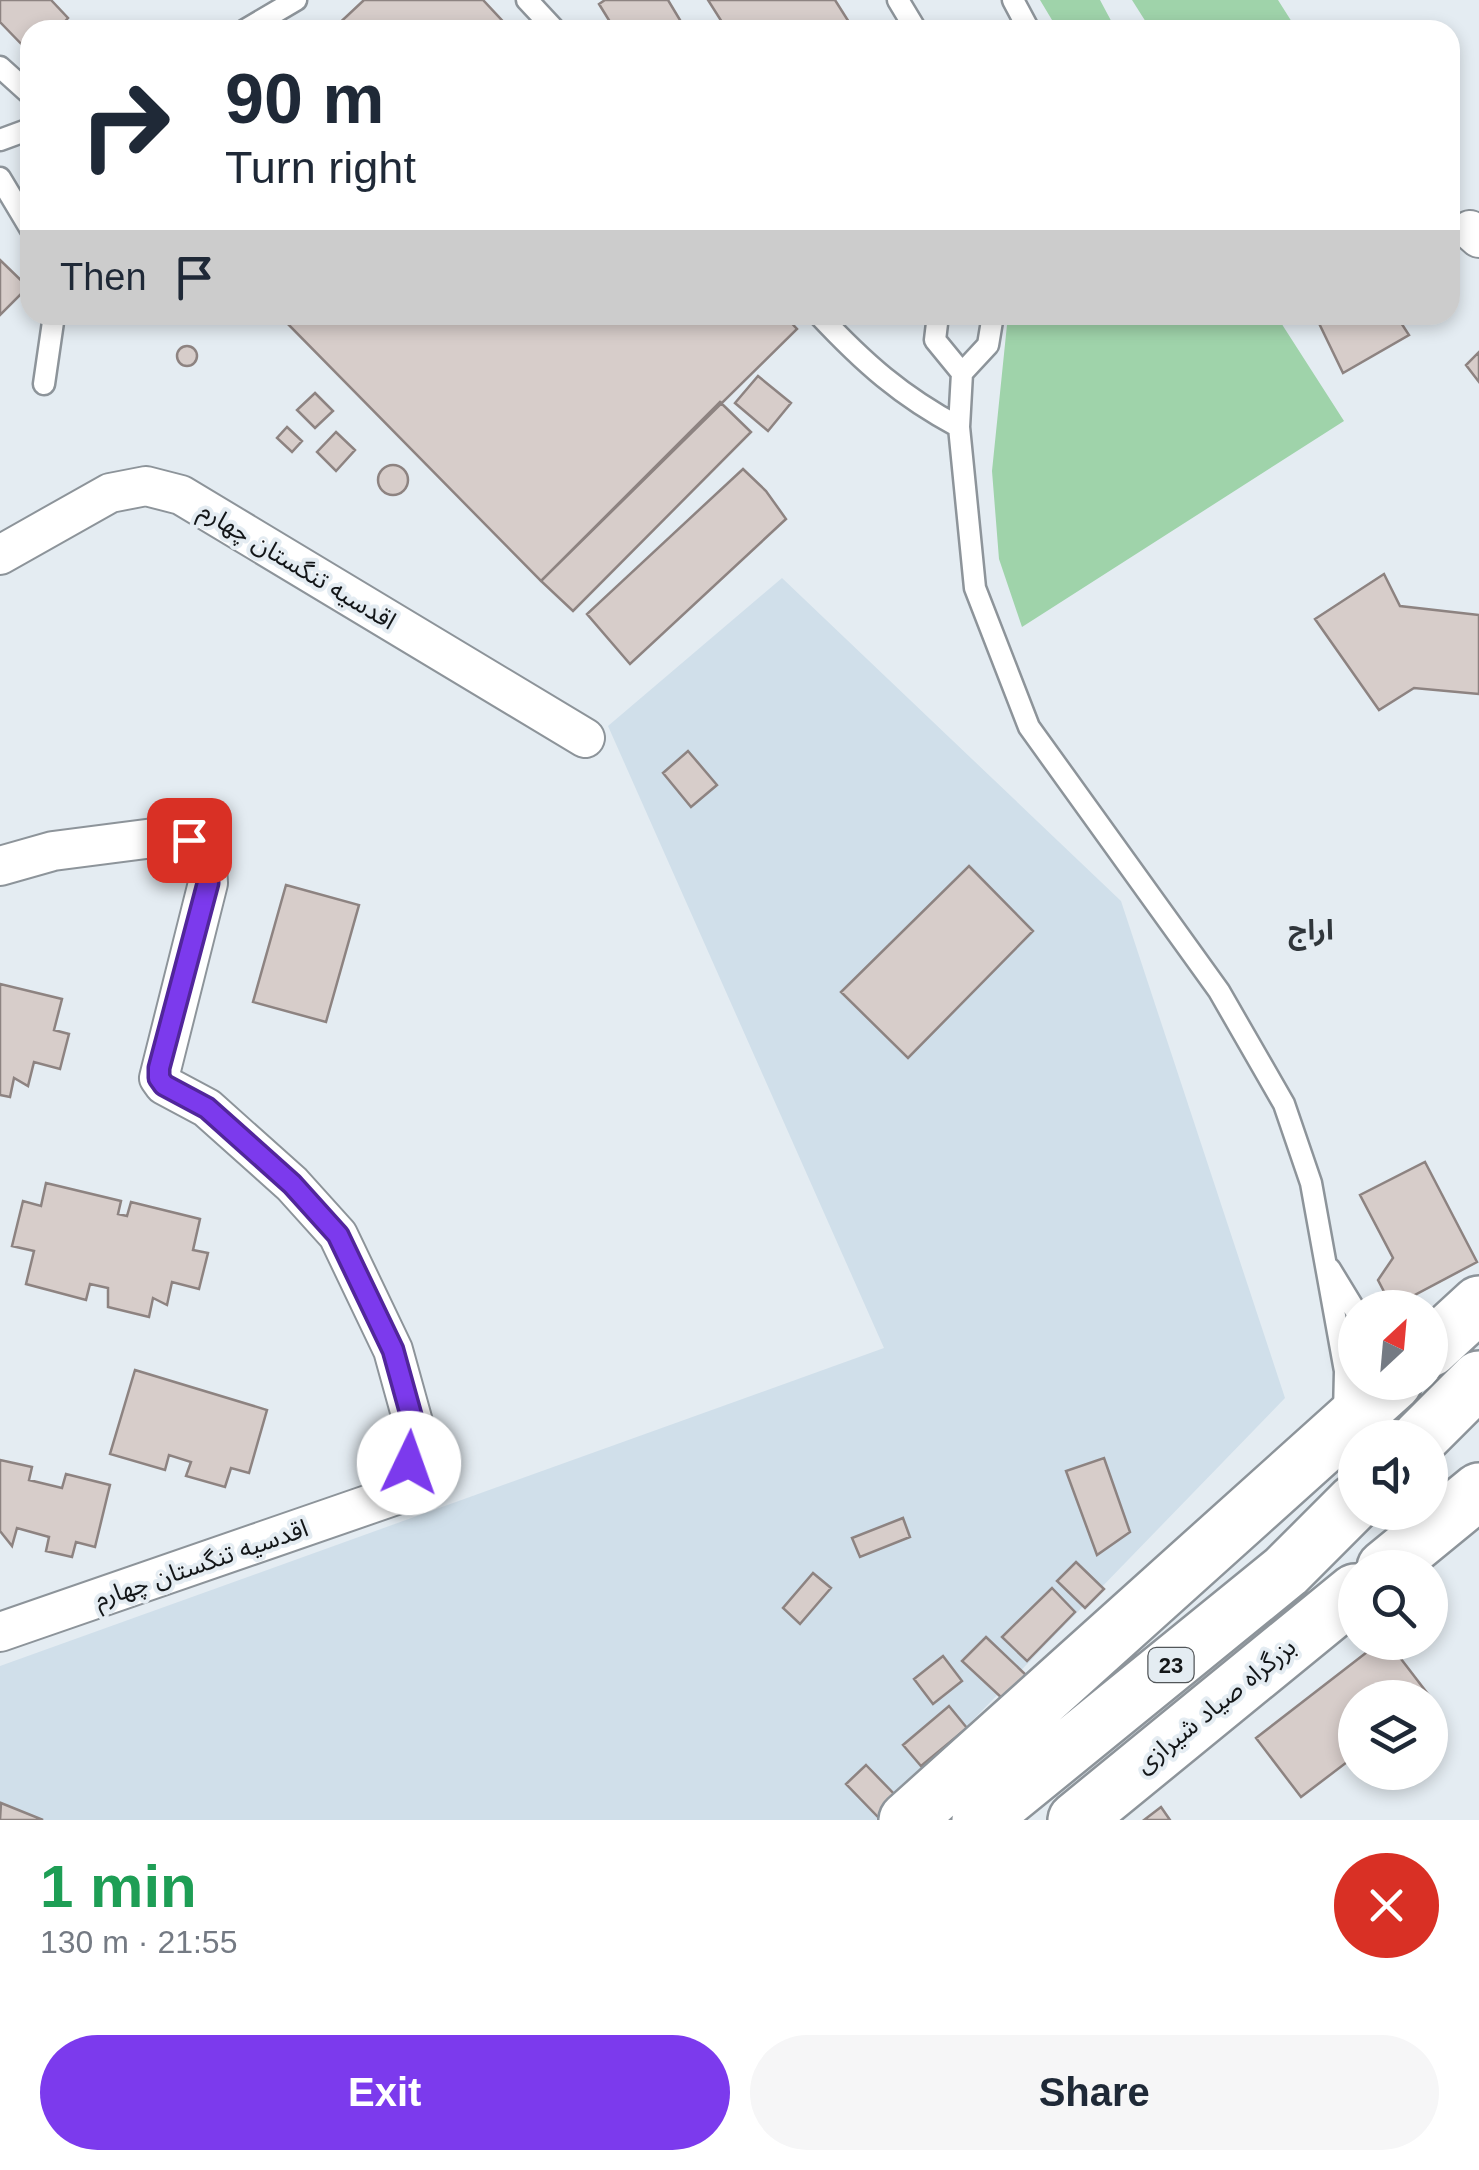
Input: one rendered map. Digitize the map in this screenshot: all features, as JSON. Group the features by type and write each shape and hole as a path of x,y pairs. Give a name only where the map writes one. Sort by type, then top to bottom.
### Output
{"highway":[{"path":"1438,1420 1479,1379"},
{"path":"907,1820 1375,1400"},
{"path":"1407,1550 1479,1491"},
{"path":"1415,1550 1479,1516"},
{"name":"23","path":"980,1820 1286,1571 1338,1519"},
{"name":"بزرگراه صیاد شیرازی","path":"1076,1820 1338,1606"}],"street":[{"name":"اقدسیه تنگستان چهارم","path":"0,555 110,493 146,486 181,495 585,738"},
{"name":"اقدسیه تنگستان چهارم","path":"0,866 53,851 177,835 200,849 208,883 159,1078 164,1085 207,1108 292,1184 338,1235 393,1350 416,1433 402,1493 0,1632"}],"lane":[{"path":"261,20 296,0"},
{"path":"528,0 546,20"},
{"path":"0,68 20,85"},
{"path":"0,178 20,211"},
{"path":"44,384 53,325"},
{"path":"829,325 876,374 913,402 958,427"},
{"path":"937,325 935,340 962,374"},
{"path":"991,325 988,345 962,374 958,427 975,588 1029,728 1219,991 1284,1104 1311,1184 1345,1371 1344,1415 1318,1453"},
{"path":"1323,1258 1343,1290"}],"shaded area":[{"path":"782,578 1121,901 1285,1398 876,1820 0,1820 0,1666 884,1348 608,726"}],"green space":[{"path":"1040,0 1100,0 1111,20 1052,20"},
{"path":"1132,0 1278,0 1291,20 1145,20"},
{"path":"1007,325 1282,325 1344,421 1022,627 999,559 992,471"}],"building":[{"path":"0,0 51,0 68,18 20,20 20,43 0,22"},
{"path":"364,0 483,0 502,20 343,20"},
{"path":"605,0 668,0 680,20 609,20 599,4"},
{"path":"708,0 835,0 848,20 721,20"},
{"path":"0,260 20,279 20,295 0,315"},
{"path":"289,325 793,325 797,329 541,581"},
{"path":"1320,325 1402,325 1409,335 1343,373"},
{"path":"183,346 191,346 197,356 191,366 183,366 177,360 177,352"},
{"path":"1479,352 1479,382 1466,365"},
{"path":"758,376 791,403 768,431 735,403"},
{"path":"315,393 333,411 315,428 297,410"},
{"path":"720,402 751,432 573,611 541,581"},
{"path":"287,427 302,441 292,452 277,438"},
{"path":"336,432 355,450 336,471 317,452"},
{"path":"393,465 404,469 408,480 404,491 393,495 382,491 378,480 382,469"},
{"path":"743,469 766,491 786,519 630,664 587,614"},
{"path":"1384,574 1400,606 1479,615 1479,694 1414,688 1379,710 1315,619"},
{"path":"688,751 717,785 691,807 663,773"},
{"path":"969,866 1033,931 908,1058 841,992"},
{"path":"286,885 359,905 326,1022 253,1002"},
{"path":"0,984 62,999 54,1030 69,1034 60,1069 34,1062 28,1086 14,1078 10,1097 0,1095"},
{"path":"1425,1162 1477,1262 1424,1290 1383,1290 1378,1280 1393,1258 1360,1195"},
{"path":"46,1183 121,1201 118,1214 127,1216 131,1202 200,1219 193,1250 208,1253 199,1289 172,1282 167,1305 153,1298 149,1317 108,1307 108,1288 90,1284 86,1300 26,1284 34,1251 12,1246 23,1201 41,1206"},
{"path":"135,1370 267,1410 249,1473 231,1468 225,1487 186,1476 191,1462 169,1455 165,1470 110,1454"},
{"path":"1104,1458 1130,1532 1097,1555 1066,1471"},
{"path":"0,1460 32,1467 29,1480 62,1488 66,1474 110,1485 95,1547 76,1542 72,1557 46,1551 49,1537 17,1528 12,1546 0,1531"},
{"path":"903,1518 910,1537 860,1557 852,1538"},
{"path":"1076,1562 1104,1589 1085,1608 1057,1581"},
{"path":"813,1573 831,1588 800,1624 783,1608"},
{"path":"1052,1588 1075,1612 1027,1661 1002,1637"},
{"path":"986,1637 1026,1675 1003,1699 962,1661"},
{"path":"943,1656 962,1681 933,1704 914,1679"},
{"path":"1357,1660 1402,1660 1417,1680 1338,1680 1338,1769 1301,1797 1256,1738"},
{"path":"949,1706 967,1728 921,1766 903,1745"},
{"path":"866,1765 898,1798 878,1817 846,1784"},
{"path":"1,1803 43,1820 0,1820"},
{"path":"1161,1807 1170,1820 1144,1820"}],"district":[{"name":"اراج","path":"1311,930"}],"route":[{"path":"189,840 200,849 208,883 159,1078 164,1085 207,1108 292,1184 338,1235 393,1350 416,1433 409,1463"}]}
